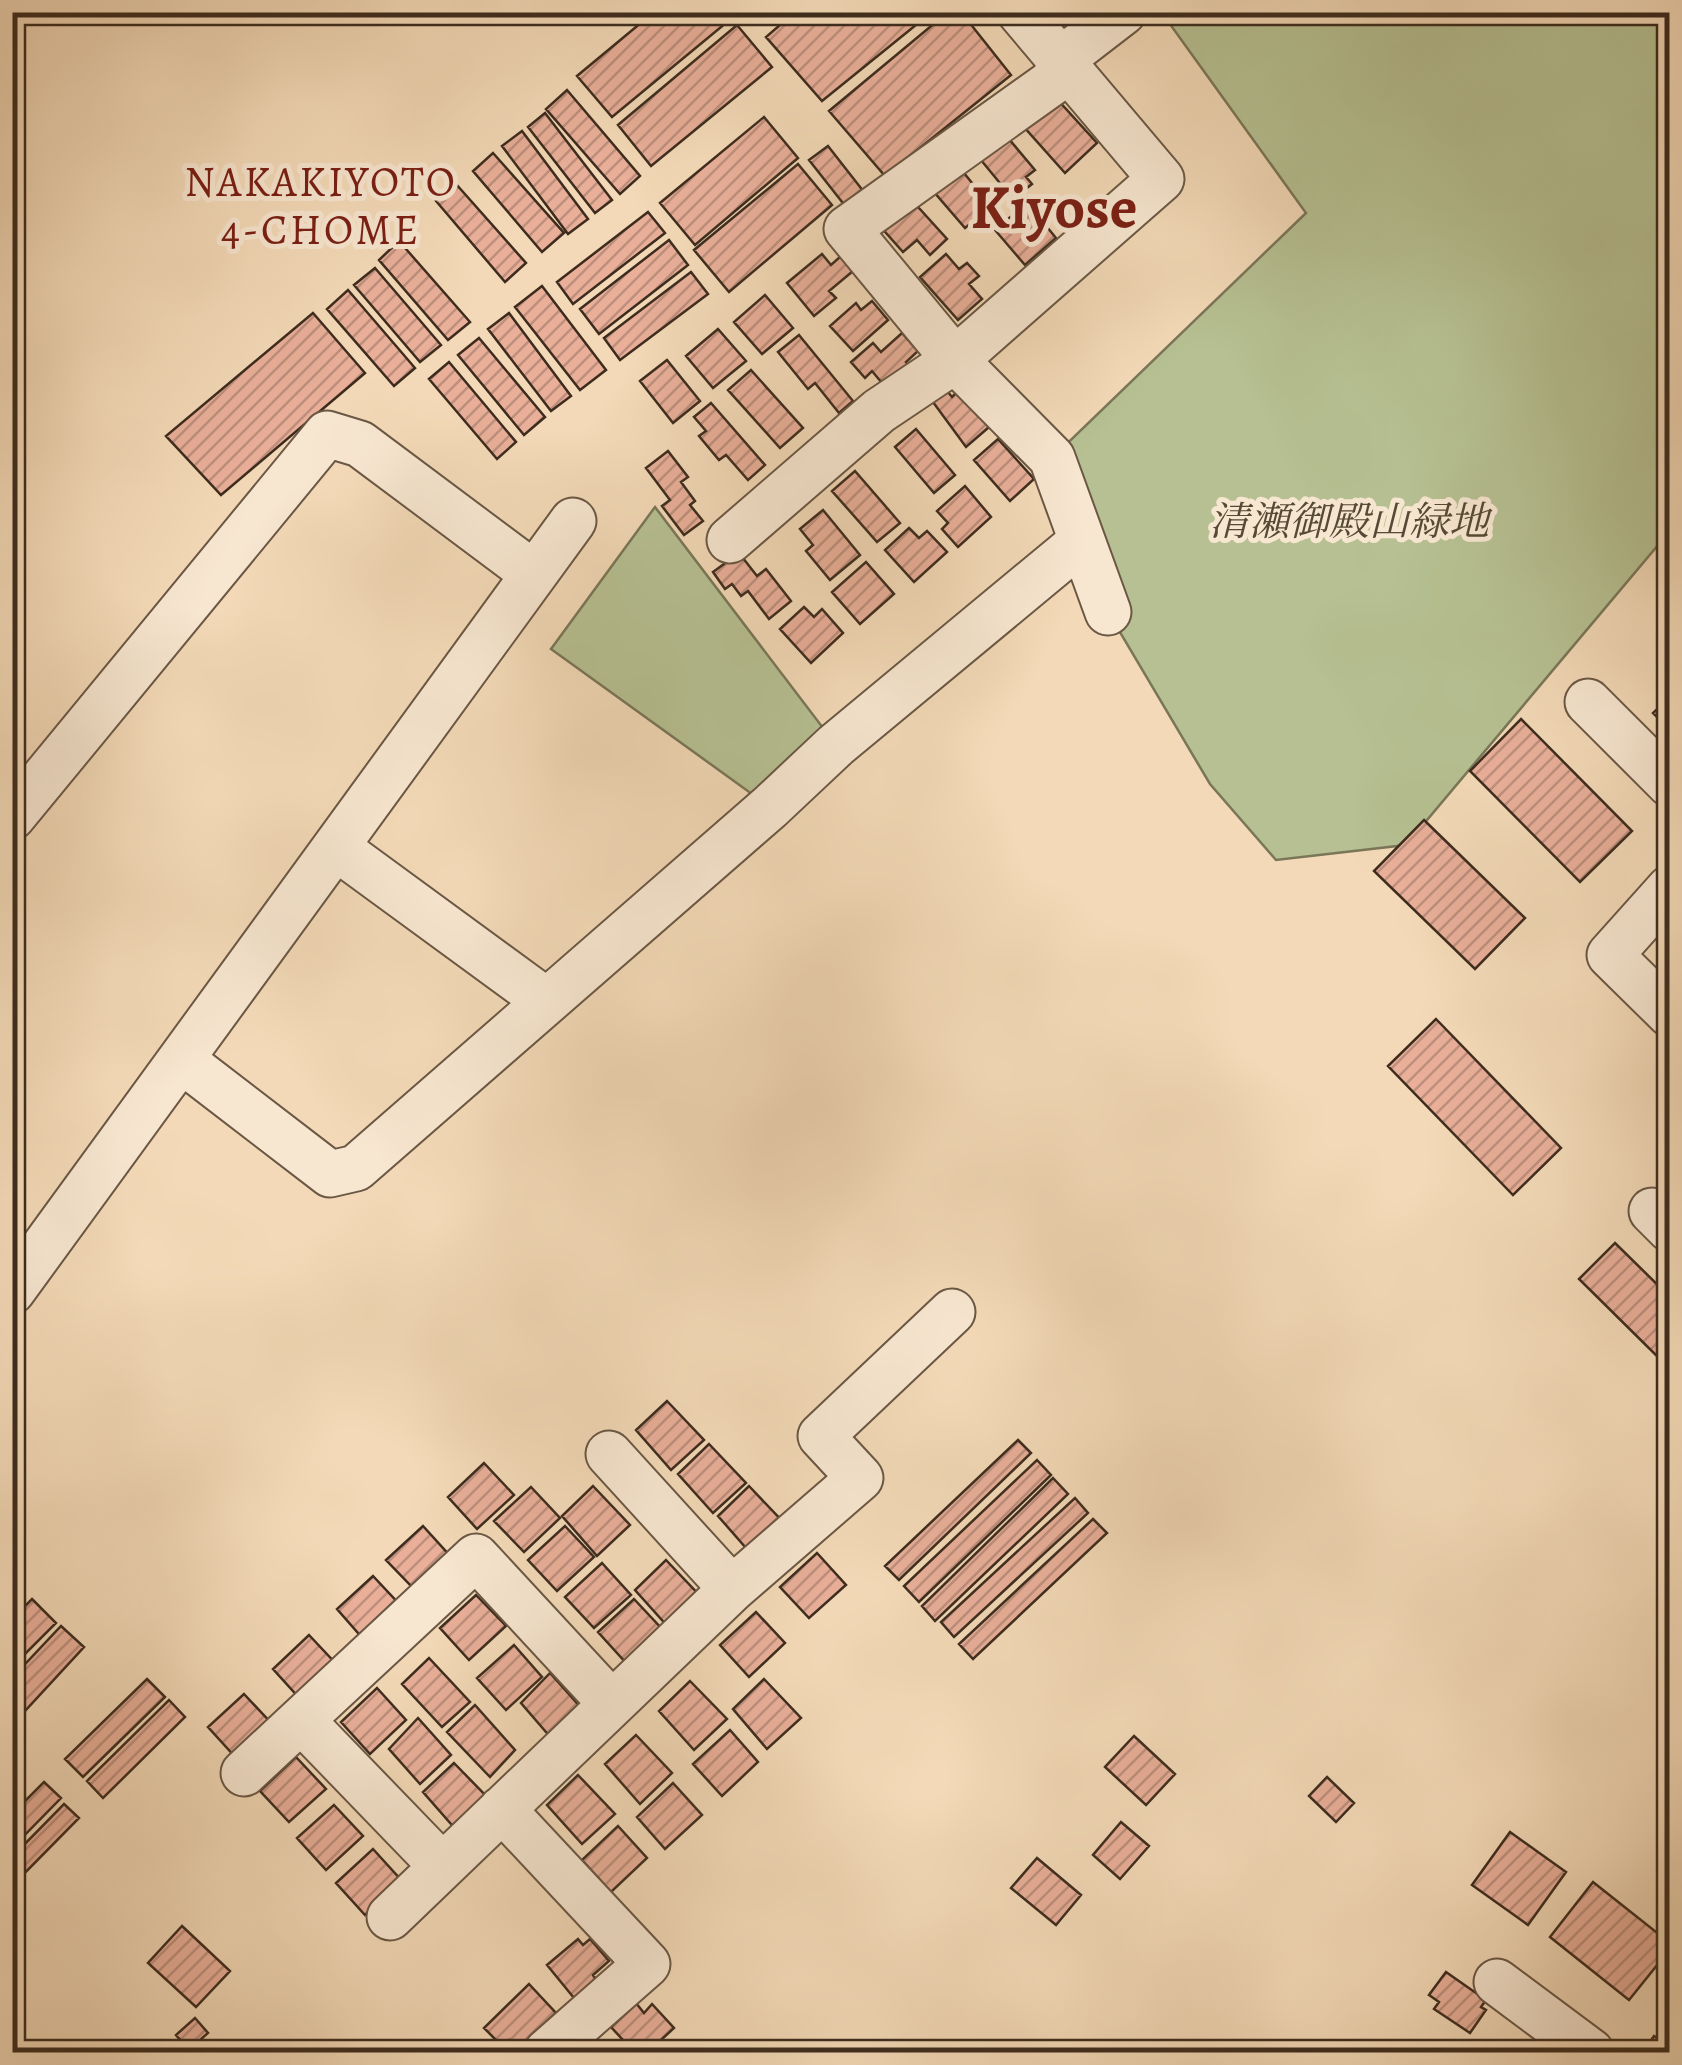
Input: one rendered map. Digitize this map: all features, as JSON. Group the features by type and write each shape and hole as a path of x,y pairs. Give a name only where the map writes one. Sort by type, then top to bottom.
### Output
{"street":[{"path":"730,540 879,411 955,360 1161,179 1020,12"},
{"path":"1108,612 1052,458 955,360 847,229 1054,82 1062,59 1122,12"},
{"path":"12,817 327,434 360,444 534,574"},
{"path":"12,1291 573,521"},
{"path":"183,1061 330,1174 356,1168 836,745 1082,541"},
{"path":"1588,702 1670,784"},
{"path":"337,848 546,1001"},
{"path":"1670,888 1610,955 1670,1014"},
{"path":"390,1917 732,1589 860,1478 820,1436 952,1312"},
{"path":"609,1454 732,1589"},
{"path":"244,1773 476,1557 612,1704"},
{"path":"302,1720 442,1866"},
{"path":"502,1809 647,1964 547,2052"},
{"path":"1497,1982 1591,2052"}],"green space":[{"name":"清瀬御殿山緑地","path":"1162,13 1669,13 1669,532 1406,845 1276,860 1210,784 1108,612 1052,458 1306,213"},
{"path":"655,507 836,745 770,807 551,649"}],"building":[{"path":"654,12 728,12 732,18 612,117 577,76"},
{"path":"795,12 932,12 822,101 766,37"},
{"path":"948,12 961,12 1011,75 885,176 829,111"},
{"path":"737,25 772,67 651,166 618,125"},
{"path":"567,90 640,176 620,194 546,109"},
{"path":"1056,98 1097,143 1065,173 1024,127"},
{"path":"545,113 612,200 595,213 528,127"},
{"path":"764,117 798,158 695,245 660,203"},
{"path":"522,131 588,219 568,234 502,146"},
{"path":"1003,132 1035,170 1026,177 1032,184 1013,199 976,154"},
{"path":"828,146 864,192 846,207 809,160"},
{"path":"493,153 564,233 542,252 473,171"},
{"path":"798,164 832,205 729,292 694,250"},
{"path":"960,168 984,198 978,204 985,212 965,228 928,185"},
{"path":"456,184 526,263 505,282 436,201"},
{"path":"909,197 947,239 930,255 917,240 903,252 879,225"},
{"path":"1034,197 1050,216 1043,222 1056,238 1025,265 995,230"},
{"path":"648,212 665,233 573,304 557,282"},
{"path":"669,240 688,265 599,334 580,309"},
{"path":"399,241 470,322 448,340 379,260"},
{"path":"822,254 831,265 841,256 853,271 829,291 836,298 814,316 787,283"},
{"path":"946,254 959,269 967,263 979,276 969,284 982,299 958,320 920,277"},
{"path":"375,268 441,345 420,362 354,285"},
{"path":"691,272 708,294 620,360 604,338"},
{"path":"542,286 606,370 580,390 515,307"},
{"path":"348,290 415,368 394,386 327,309"},
{"path":"765,295 793,328 762,354 734,322"},
{"path":"872,301 888,320 853,351 830,326 856,303 861,310"},
{"path":"313,313 365,373 221,495 166,436"},
{"path":"509,313 571,396 551,411 488,329"},
{"path":"718,329 746,361 713,388 686,356"},
{"path":"902,333 918,351 906,362 911,368 887,389 872,371 865,378 851,362 873,343 881,352"},
{"path":"799,335 853,401 839,413 815,383 808,389 778,352"},
{"path":"479,338 545,417 524,435 458,355"},
{"path":"667,360 700,401 673,423 640,381"},
{"path":"449,362 516,442 497,459 429,379"},
{"path":"751,370 803,428 780,448 728,390"},
{"path":"943,386 952,397 958,391 989,427 966,447 930,398"},
{"path":"711,403 765,465 748,480 726,455 719,460 699,436 706,431 694,417"},
{"path":"916,429 955,475 934,493 895,447"},
{"path":"998,439 1034,479 1010,501 974,460"},
{"path":"668,451 688,477 681,482 695,501 690,505 703,521 684,535 662,506 670,500 646,468"},
{"path":"855,471 900,523 877,542 832,491"},
{"path":"965,486 991,517 958,547 942,529 948,523 937,511"},
{"path":"823,510 860,555 830,580 806,551 813,545 800,529"},
{"path":"909,528 919,538 927,531 947,552 914,582 885,550"},
{"path":"739,553 757,576 766,569 791,601 769,619 748,591 741,596 732,584 725,589 713,572"},
{"path":"866,562 894,594 860,624 832,592"},
{"path":"804,607 814,617 822,609 843,633 811,663 780,629"},
{"path":"1670,697 1670,730 1653,713"},
{"path":"1521,719 1632,831 1580,882 1470,771"},
{"path":"1424,820 1525,918 1475,969 1374,871"},
{"path":"1436,1019 1561,1148 1513,1195 1388,1066"},
{"path":"1615,1243 1670,1297 1670,1369 1579,1279"},
{"path":"667,1401 704,1440 671,1470 636,1430"},
{"path":"1018,1440 1031,1453 899,1580 885,1566"},
{"path":"709,1444 746,1483 713,1513 678,1474"},
{"path":"1037,1460 1051,1475 919,1602 904,1586"},
{"path":"484,1463 514,1495 477,1529 448,1497"},
{"path":"1053,1478 1068,1494 935,1621 922,1606"},
{"path":"593,1486 630,1525 597,1556 562,1516"},
{"path":"749,1486 786,1525 753,1556 718,1516"},
{"path":"531,1487 560,1518 524,1552 494,1521"},
{"path":"1075,1498 1088,1513 954,1637 941,1622"},
{"path":"1093,1519 1107,1533 973,1659 959,1644"},
{"path":"423,1526 452,1558 416,1591 386,1560"},
{"path":"565,1526 594,1557 557,1591 528,1560"},
{"path":"817,1553 846,1585 809,1618 780,1587"},
{"path":"666,1560 703,1599 670,1629 635,1590"},
{"path":"602,1563 631,1595 594,1628 565,1597"},
{"path":"373,1576 402,1607 365,1641 337,1609"},
{"path":"476,1595 506,1626 469,1660 440,1628"},
{"path":"32,1599 56,1623 12,1667 12,1619"},
{"path":"634,1599 663,1630 627,1664 598,1632"},
{"path":"756,1612 785,1643 749,1677 720,1645"},
{"path":"61,1626 84,1647 12,1725 12,1678"},
{"path":"309,1635 339,1667 302,1701 273,1669"},
{"path":"514,1645 542,1677 506,1710 477,1678"},
{"path":"429,1658 470,1702 442,1727 402,1684"},
{"path":"550,1673 583,1710 552,1739 521,1703"},
{"path":"147,1679 165,1697 83,1777 65,1759"},
{"path":"764,1679 801,1718 767,1749 733,1709"},
{"path":"690,1681 727,1719 694,1750 659,1711"},
{"path":"377,1688 406,1720 370,1754 341,1722"},
{"path":"244,1694 273,1725 237,1759 208,1727"},
{"path":"169,1700 185,1717 103,1798 87,1781"},
{"path":"475,1705 515,1750 490,1777 447,1732"},
{"path":"418,1718 451,1755 420,1784 389,1749"},
{"path":"730,1730 758,1762 722,1796 693,1764"},
{"path":"636,1735 672,1773 640,1804 605,1764"},
{"path":"1134,1736 1175,1774 1146,1805 1105,1767"},
{"path":"296,1757 326,1789 289,1822 260,1791"},
{"path":"454,1763 491,1801 458,1832 423,1792"},
{"path":"578,1775 615,1814 582,1844 547,1805"},
{"path":"1327,1777 1354,1803 1336,1822 1309,1796"},
{"path":"44,1782 61,1798 12,1848 12,1814"},
{"path":"673,1783 702,1815 665,1849 637,1817"},
{"path":"64,1804 79,1818 12,1886 12,1857"},
{"path":"334,1805 363,1836 326,1870 297,1838"},
{"path":"1121,1822 1149,1846 1120,1879 1093,1855"},
{"path":"618,1826 647,1858 611,1892 582,1860"},
{"path":"1510,1832 1566,1872 1528,1925 1472,1885"},
{"path":"373,1849 402,1881 365,1915 336,1883"},
{"path":"1037,1858 1081,1895 1056,1925 1011,1888"},
{"path":"1593,1882 1670,1943 1670,1949 1629,2000 1550,1937"},
{"path":"182,1926 230,1971 196,2007 148,1963"},
{"path":"578,1939 583,1945 590,1939 609,1961 593,1975 596,1980 574,1998 547,1965"},
{"path":"1446,1972 1486,2000 1481,2007 1486,2010 1470,2033 1434,2009 1439,2002 1429,1995"},
{"path":"529,1984 556,2013 518,2050 509,2040 502,2046 484,2028"},
{"path":"636,2003 644,2013 652,2004 674,2028 648,2052 634,2052 611,2027"},
{"path":"195,2018 208,2033 189,2050 176,2035"},
{"path":"1654,2036 1670,2047 1670,2052 1643,2052"}],"district":[{"name":"NAKAKIYOTO 4-CHOME","path":"321,206"},
{"name":"Kiyose","path":"1054,207"}]}
